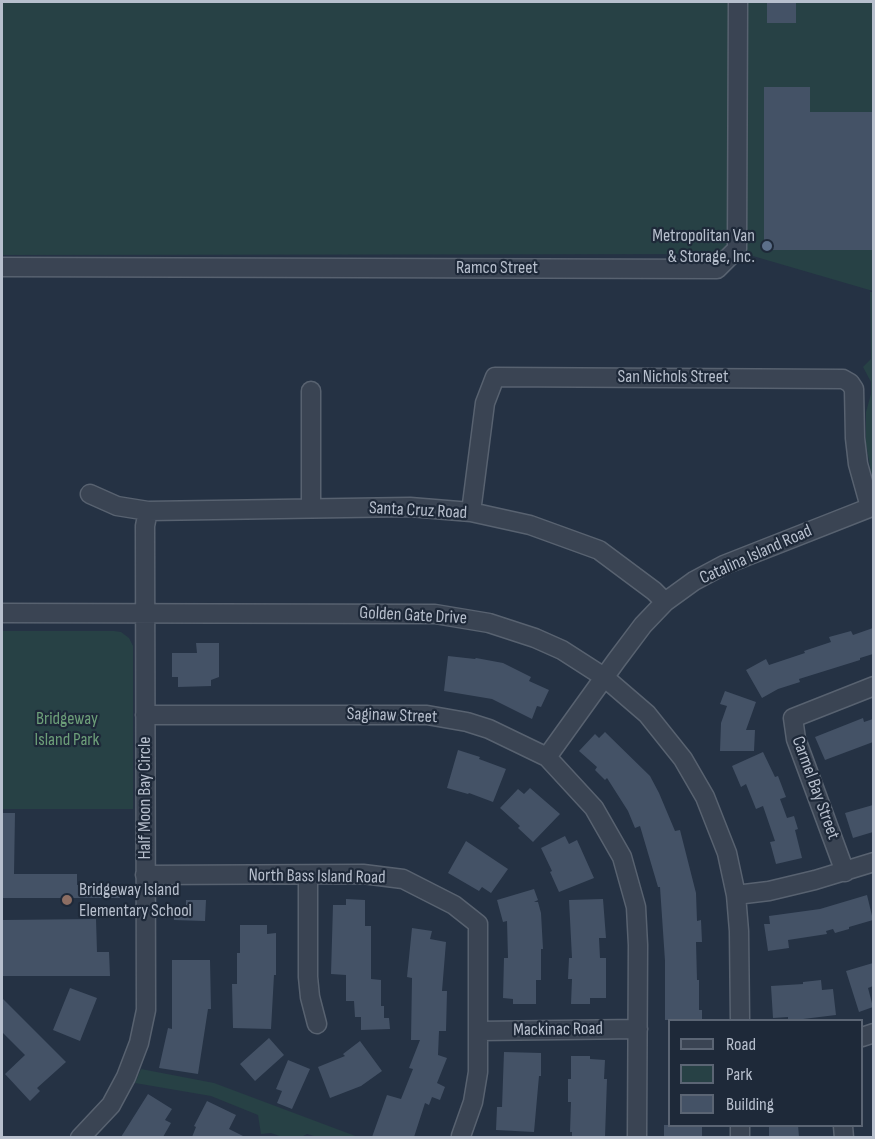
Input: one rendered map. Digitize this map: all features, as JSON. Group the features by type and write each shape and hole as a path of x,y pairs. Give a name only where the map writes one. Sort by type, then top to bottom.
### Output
{"street":[{"name":"Ramco Street","path":"2,267 717,269 737,249 738,2"},
{"name":"San Nichols Street","path":"471,512 485,403 495,377 843,379 850,383 855,396 855,438 858,464 872,507"},
{"path":"311,391 311,508"},
{"name":"Santa Cruz Road","path":"90,494 117,506 148,511 410,507 471,512 530,525 599,550 654,591 665,602"},
{"name":"Catalina Island Road","path":"547,757 604,676 643,625 665,602 694,581 724,565 872,507"},
{"name":"Half Moon Bay Circle","path":"80,1137 111,1105 126,1077 139,1043 146,1010 145,715 148,511"},
{"name":"Golden Gate Drive","path":"2,613 435,614 463,617 499,626 562,650 604,676 647,714 691,771 705,796 727,853 736,895 739,931 740,1019"},
{"name":"Carmel Bay Street","path":"845,872 796,739 793,718 873,686"},
{"name":"Saginaw Street","path":"145,715 427,715 489,729 547,757 594,808 622,857 636,907 637,1137"},
{"path":"736,895 769,891 845,872 873,862"},
{"name":"North Bass Island Road","path":"145,875 363,874 403,879 454,906 478,924 479,1031"},
{"path":"308,876 308,977 310,997 318,1024"},
{"name":"Mackinac Road","path":"479,1031 638,1029"},
{"path":"461,1136 473,1102 478,1072 479,1031"}],"green space":[{"path":"2,2 873,2 873,291 746,254 2,255"},
{"path":"870,292 874,292 873,482 866,444 866,412 871,394 871,382 863,367 871,359"},
{"name":"Bridgeway Island Park","path":"2,631 114,631 121,632 129,638 133,646 133,809 2,809"},
{"path":"141,1069 214,1083 358,1137 317,1137 307,1134 301,1137 285,1138 271,1133 261,1134 258,1115 211,1096 135,1083"}],"building":[{"path":"767,2 796,2 796,23 767,23"},
{"path":"764,87 810,87 810,112 873,112 873,250 764,250"},
{"path":"873,628 873,654 799,679 800,682 778,689 762,698 746,670 766,659 769,665 805,653 804,651 831,642 829,637 851,631 853,635"},
{"path":"196,643 219,643 219,677 211,680 211,686 178,687 178,677 172,677 172,653 197,653"},
{"path":"448,656 503,663 531,677 529,681 549,690 541,707 537,706 532,719 492,699 444,691"},
{"path":"725,691 756,702 746,730 755,730 754,751 720,751 721,723 727,706 720,704"},
{"path":"863,718 864,722 873,719 873,742 825,760 815,737"},
{"path":"605,732 650,776 675,831 680,830 696,893 697,921 701,920 702,942 696,942 699,1010 702,1010 702,1019 665,1020 665,961 660,887 658,887 640,826 635,828 628,811 607,778 605,780 595,770 597,767 579,751 595,734 599,738"},
{"path":"458,750 506,769 493,802 447,788"},
{"path":"763,752 775,777 778,776 786,797 780,799 787,818 794,816 802,858 776,864 770,842 775,841 763,806 756,809 746,784 741,787 732,766"},
{"path":"530,788 560,814 533,842 518,828 520,826 500,808 518,789 524,794"},
{"path":"873,805 873,832 853,838 845,813"},
{"path":"2,813 15,813 14,874 77,874 77,885 121,885 120,898 2,898"},
{"path":"565,836 569,844 577,840 594,878 559,892 541,848"},
{"path":"466,841 508,869 491,893 482,887 479,891 448,873"},
{"path":"534,889 538,900 534,902 538,902 541,913 543,949 541,949 541,980 536,980 536,1004 513,1004 513,999 503,998 504,958 508,958 507,921 503,922 497,900"},
{"path":"867,895 873,920 835,933 833,929 826,931 827,934 788,940 789,948 768,951 764,924 770,924 769,916 820,909"},
{"path":"346,899 365,900 365,926 371,926 371,979 381,980 381,1006 384,1006 384,1018 389,1018 390,1029 361,1030 361,1017 355,1017 354,1001 346,1001 346,975 331,974 333,905 346,905"},
{"path":"603,899 606,938 599,938 600,958 606,958 606,998 590,998 590,1004 571,1004 572,979 568,979 569,958 572,958 569,900"},
{"path":"186,900 206,900 205,921 174,920 174,906 186,906"},
{"path":"96,919 97,952 109,952 110,976 2,976 2,920"},
{"path":"240,925 267,925 267,934 276,933 276,975 274,975 271,1029 233,1028 232,984 237,984"},
{"path":"412,928 432,931 430,939 446,942 442,991 447,991 446,1031 439,1031 438,1055 447,1058 437,1083 445,1087 440,1100 432,1097 429,1105 425,1103 414,1137 372,1137 387,1095 401,1099 413,1069 409,1068 420,1040 411,1040 412,978 407,977"},
{"path":"172,960 210,960 211,1009 208,1009 198,1074 159,1068 168,1028 172,1029"},
{"path":"873,963 873,986 868,988 873,1007 859,1012 846,971"},
{"path":"821,980 822,990 833,989 836,1015 803,1019 773,1018 771,986 803,984 803,982"},
{"path":"70,988 97,998 80,1041 53,1030"},
{"path":"2,998 66,1062 37,1088 40,1091 30,1101 5,1074 25,1055 2,1032"},
{"path":"269,1038 284,1055 255,1081 240,1064"},
{"path":"360,1041 382,1071 361,1086 330,1098 318,1067 345,1056 343,1054"},
{"path":"504,1052 541,1053 541,1076 539,1076 534,1132 496,1130 497,1107 502,1107"},
{"path":"571,1056 590,1056 590,1059 605,1060 604,1079 607,1079 605,1137 572,1137 572,1132 570,1132 571,1102 568,1102"},
{"path":"288,1060 310,1069 292,1109 277,1103 282,1091 276,1089"},
{"path":"148,1094 172,1109 165,1120 171,1123 163,1137 121,1137"},
{"path":"207,1101 236,1115 229,1129 245,1137 192,1137 196,1127 194,1126"},
{"path":"664,1125 702,1127 702,1137 664,1137"},
{"path":"769,1127 798,1127 799,1137 769,1137"}],"place":[{"name":"Metropolitan Van & Storage, Inc.","path":"767,246"},
{"name":"Bridgeway Island Elementary School","path":"67,900"}]}
